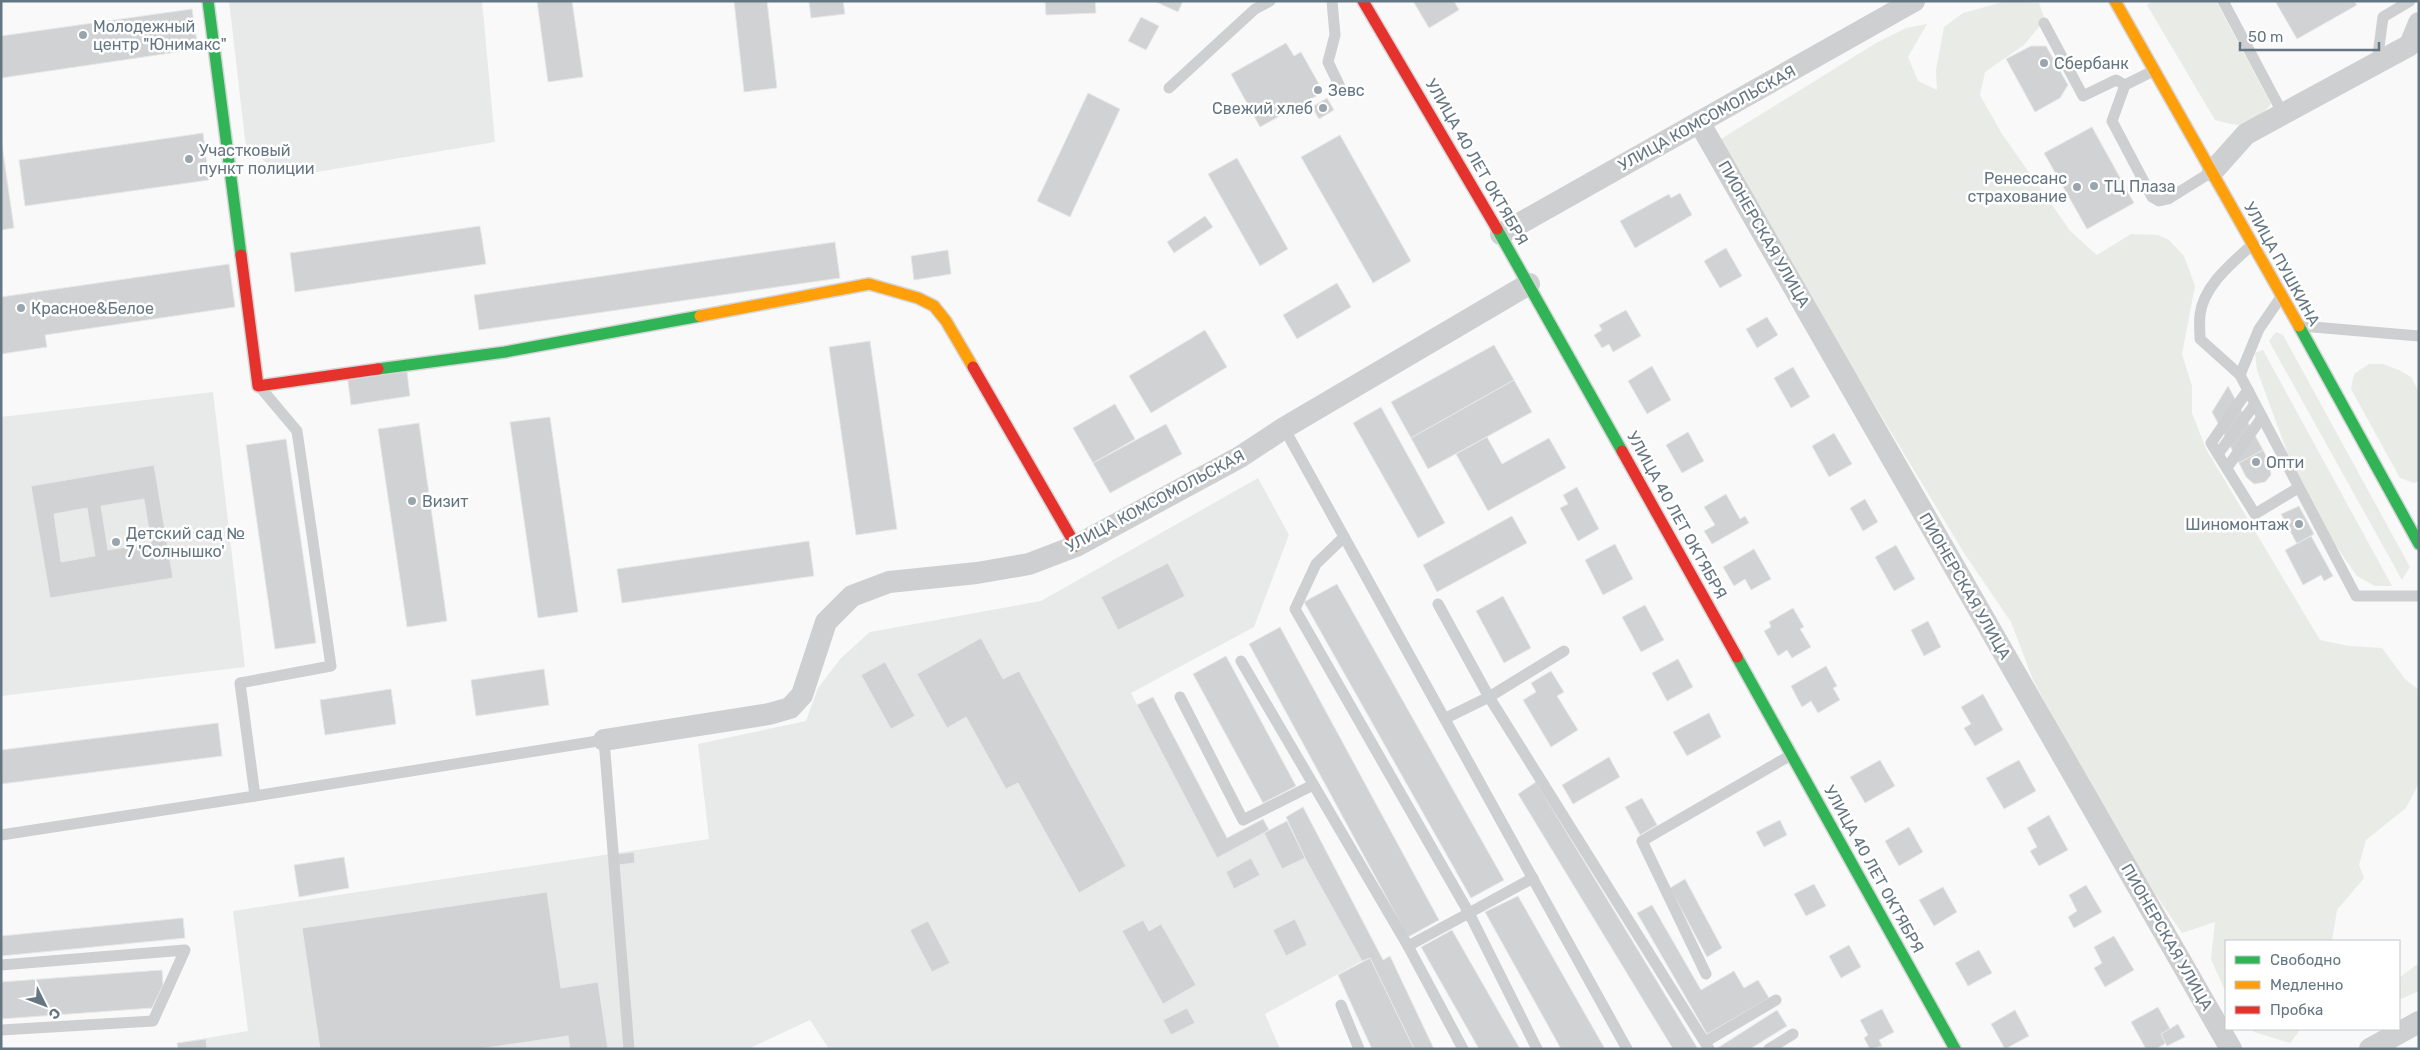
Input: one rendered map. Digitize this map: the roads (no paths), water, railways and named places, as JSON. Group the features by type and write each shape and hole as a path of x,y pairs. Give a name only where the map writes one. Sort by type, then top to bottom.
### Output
{"street":[{"path":"208,1 258,386 505,352 869,284 918,298 934,306 946,322 1076,546"},
{"name":"УЛИЦА 40 ЛЕТ ОКТЯБРЯ","path":"1363,1 1501,234 1955,1049"},
{"name":"УЛИЦА КОМСОМОЛЬСКАЯ","path":"1501,234 1907,3"},
{"name":"УЛИЦА ПУШКИНА","path":"2120,5 2419,544"},
{"path":"2213,170 2246,134 2414,43 2419,23"},
{"name":"ПИОНЕРСКАЯ УЛИЦА","path":"1699,122 2232,1049"},
{"name":"УЛИЦА КОМСОМОЛЬСКАЯ","path":"604,740 769,714 790,708 802,695 826,622 852,596 888,582 978,573 1029,564 1076,546 1199,481 1284,428 1529,284"},
{"path":"2370,1049 2419,1022"}],"lane":[{"path":"1169,88 1255,9 1270,1"},
{"path":"1332,1 1335,35 1328,62 1340,87"},
{"path":"2223,1 2284,114"},
{"path":"2377,62 2383,17 2410,1"},
{"path":"2044,23 2084,96 2116,80 2125,85"},
{"path":"2155,70 2125,85 2112,121 2152,198 2159,201 2168,199 2213,170"},
{"path":"2253,244 2225,269 2206,296 2200,315 2200,339 2240,375 2356,596 2419,596"},
{"path":"2240,375 2260,329 2281,297"},
{"path":"2297,325 2418,336"},
{"path":"255,796 240,683 331,666 297,431 258,386"},
{"path":"2248,390 2211,443 2255,514 2298,488"},
{"path":"2218,454 2255,404"},
{"path":"2227,468 2262,417"},
{"path":"1284,428 1446,718 1627,1049"},
{"path":"1344,537 1316,564 1295,609 1469,913 1537,1049"},
{"path":"1438,604 1489,697 1707,1046 1776,1000"},
{"path":"1446,718 1489,697 1564,651"},
{"path":"1241,661 1408,946 1463,1049"},
{"path":"1180,697 1243,820 1313,785"},
{"path":"1,835 604,740 629,1049"},
{"path":"1706,974 1642,841 1792,754"},
{"path":"1408,946 1533,878"},
{"path":"1,965 185,950 153,1021 1,1030"},
{"path":"1341,1005 1359,1049"},
{"path":"1769,1049 1793,1034"}],"place":[{"name":"Молодежный центр \"Юнимакс\"","path":"83,35"},
{"name":"Сбербанк","path":"2044,63"},
{"name":"Зевс","path":"1318,90"},
{"name":"Свежий хлеб","path":"1323,108"},
{"name":"Участковый пункт полиции","path":"189,159"},
{"name":"ТЦ Плаза","path":"2094,186"},
{"name":"Ренессанс страхование","path":"2077,187"},
{"name":"Красное&Белое","path":"21,308"},
{"name":"Опти","path":"2256,462"},
{"name":"Визит","path":"412,501"},
{"name":"Шиномонтаж","path":"2299,524"},
{"name":"Детский сад № 7 'Солнышко'","path":"116,542"}]}
